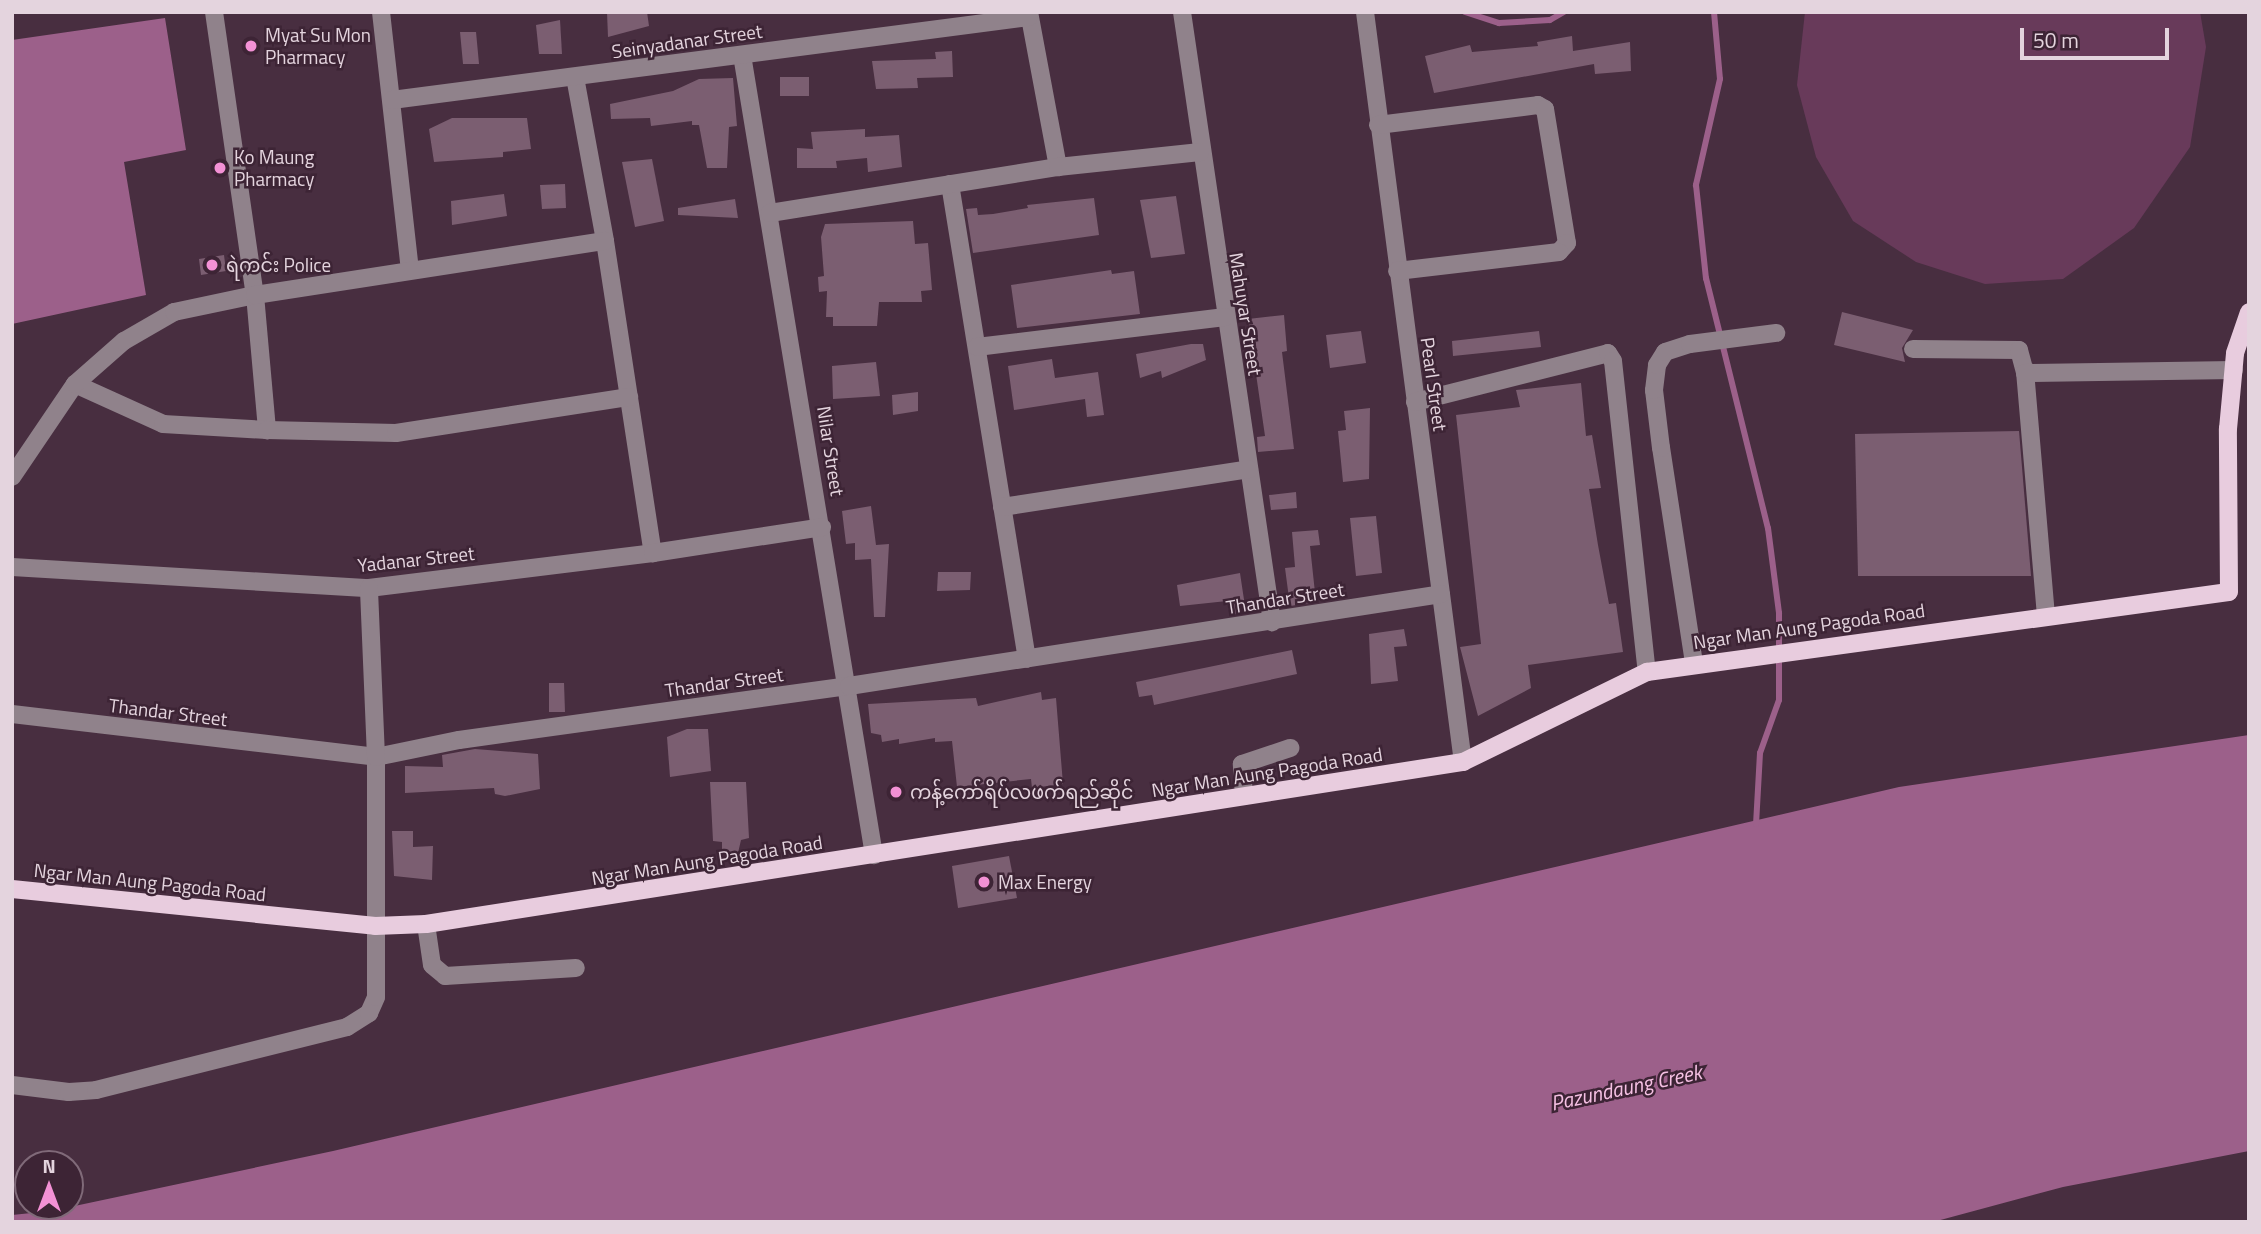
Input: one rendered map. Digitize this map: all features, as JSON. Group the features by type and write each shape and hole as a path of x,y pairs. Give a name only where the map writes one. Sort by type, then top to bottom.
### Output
{"main road":[{"name":"Ngar Man Aung Pagoda Road","path":"12,889 375,926 426,925 1462,762 1647,672 1694,663 2229,592 2228,429 2234,370 2249,312"}],"street":[{"path":"215,12 255,295 267,430"},
{"path":"381,12 410,270"},
{"name":"Mahuyar Street","path":"1182,12 1200,152 1272,622"},
{"name":"Pearl Street","path":"1365,12 1462,762"},
{"path":"1029,15 1058,167"},
{"name":"Seinyadanar Street","path":"392,100 1029,15"},
{"name":"Nilar Street","path":"742,55 849,686 874,856"},
{"path":"575,77 605,241 653,553"},
{"path":"1378,125 1538,105 1545,109 1567,243 1559,253 1397,271"},
{"path":"770,213 1058,167 1200,152"},
{"path":"950,184 1027,659"},
{"path":"12,477 75,384 124,341 174,312 255,295 605,241"},
{"path":"976,347 1225,317"},
{"path":"1694,663 1654,390 1657,365 1665,352 1710,339 1776,333"},
{"path":"1913,349 2019,349 2025,373 2046,615"},
{"path":"1415,402 1608,353 1613,361 1647,672"},
{"path":"2025,373 2234,370"},
{"path":"75,384 163,424 267,430 396,433 629,397"},
{"path":"1002,507 1249,469"},
{"name":"Yadanar Street","path":"12,567 369,588 653,553 822,527"},
{"path":"12,1085 69,1092 96,1090 347,1027 369,1013 376,997 376,757 369,588"},
{"name":"Thandar Street","path":"12,714 376,757 459,740 849,686 1441,594"},
{"path":"1244,796 1242,764 1290,748"},
{"path":"426,925 432,965 445,976 576,968"}],"shaded area":[{"path":"1805,12 2200,12 2206,47 2190,147 2134,228 2063,279 1985,284 1916,262 1853,221 1816,157 1797,85"}],"water":[{"path":"165,18 186,150 124,162 146,295 12,324 12,40"},
{"name":"Pazundaung Creek","path":"2249,735 2249,1151 2063,1187 1933,1222 12,1222 14,1215 14,1220 84,1220 84,1204 333,1151 1899,787"}],"building":[{"path":"607,12 647,12 649,26 608,37"},
{"path":"560,20 562,54 539,54 536,25"},
{"path":"460,32 476,32 479,64 463,64"},
{"path":"1572,36 1573,51 1630,42 1631,71 1595,74 1594,64 1434,93 1425,56 1470,45 1472,52 1538,46 1537,42"},
{"path":"952,51 953,77 917,78 918,88 876,89 872,61 936,59 935,52"},
{"path":"780,77 809,77 809,96 780,96"},
{"path":"733,78 737,126 729,127 727,168 707,168 699,125 692,125 692,121 651,126 650,118 611,119 610,104 673,91 699,79"},
{"path":"452,118 527,118 531,149 503,152 503,157 434,162 429,129"},
{"path":"865,129 865,137 899,135 902,167 868,172 867,158 836,161 837,168 797,168 797,148 813,149 811,132"},
{"path":"652,159 664,221 635,227 622,162"},
{"path":"565,184 566,208 542,209 540,185"},
{"path":"504,194 507,216 452,225 451,201"},
{"path":"1176,196 1185,254 1151,258 1140,200"},
{"path":"1094,198 1099,235 973,253 966,209 977,208 978,215 993,214 1028,208 1027,205"},
{"path":"735,199 738,218 678,215 678,208"},
{"path":"913,221 915,244 928,243 932,290 921,291 922,302 879,302 877,326 833,326 833,317 826,317 827,291 819,292 818,277 824,276 821,237 825,224"},
{"name":"ရဲကင်း Police","path":"224,255 226,271 201,275 199,259"},
{"path":"1111,270 1112,274 1134,271 1140,314 1017,328 1011,285"},
{"path":"1842,312 1913,330 1902,348 1905,362 1834,345"},
{"path":"1284,315 1287,351 1282,352 1294,449 1258,452 1257,437 1265,436 1248,319"},
{"path":"1361,331 1366,363 1330,368 1326,335"},
{"path":"1539,331 1541,347 1453,356 1452,341"},
{"path":"1203,344 1206,360 1162,378 1161,371 1140,378 1136,354"},
{"path":"1052,359 1055,378 1098,372 1104,415 1087,417 1085,399 1014,410 1008,366"},
{"path":"876,362 880,396 833,399 832,366"},
{"path":"1581,383 1586,436 1592,435 1601,488 1589,489 1609,604 1616,603 1623,652 1528,665 1531,688 1478,716 1460,647 1481,644 1456,415 1520,407 1516,390"},
{"path":"918,392 918,411 893,415 892,395"},
{"path":"1370,408 1369,479 1343,482 1338,431 1346,430 1344,411"},
{"path":"2019,431 2031,576 1858,576 1855,434"},
{"path":"1296,492 1297,508 1271,510 1269,495"},
{"path":"871,506 876,545 889,544 885,617 874,617 871,559 855,560 855,543 846,544 842,511"},
{"path":"1376,516 1382,573 1356,576 1350,518"},
{"path":"1318,530 1320,545 1310,546 1316,602 1290,606 1285,568 1295,567 1292,532"},
{"path":"938,572 971,572 970,590 937,591"},
{"path":"1240,573 1246,613 1230,615 1227,601 1180,606 1177,585"},
{"path":"1404,629 1407,646 1394,647 1398,681 1371,684 1369,634"},
{"path":"1292,650 1297,674 1154,705 1152,695 1139,697 1136,682"},
{"path":"549,683 564,683 565,712 549,712"},
{"path":"1041,692 1042,700 1056,698 1063,784 1032,788 1031,779 957,787 952,741 935,742 935,738 899,744 899,739 882,742 881,735 871,733 868,704 976,698 978,706"},
{"path":"687,729 708,729 711,771 670,777 667,737"},
{"path":"475,749 538,754 540,789 505,796 495,794 494,788 405,793 405,766 443,767 442,755"},
{"path":"710,782 746,782 749,838 741,840 738,853 722,853 722,842 713,841"},
{"path":"392,831 413,831 413,847 433,846 432,880 394,876"},
{"name":"Max Energy","path":"1009,856 1017,898 958,908 952,866"}],"waterway":[{"path":"1465,12 1499,23 1550,20 1564,12"},
{"path":"1714,12 1720,79 1696,185 1706,278 1768,528 1779,613 1779,700 1760,753 1756,824"}],"place":[{"name":"Myat Su Mon Pharmacy","path":"251,46"},
{"name":"Ko Maung Pharmacy","path":"220,168"},
{"name":"ရဲကင်း Police","path":"212,265"},
{"name":"ကန့်ကော်ရိပ်လဖက်ရည်ဆိုင်","path":"896,792"},
{"name":"Max Energy","path":"984,882"}]}
